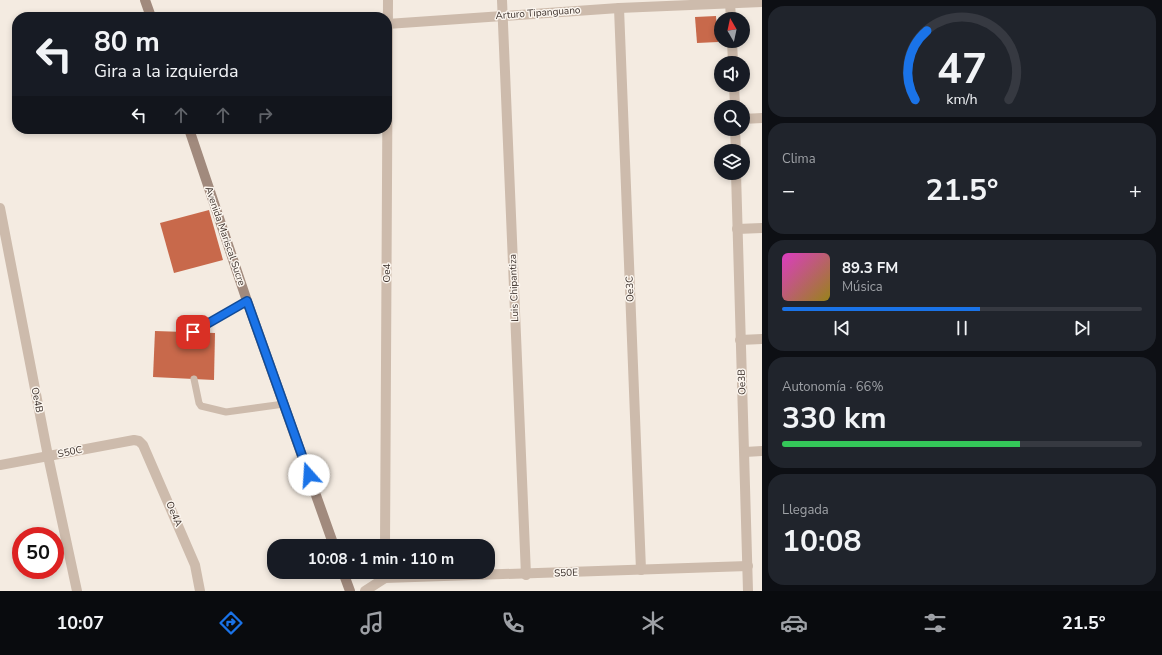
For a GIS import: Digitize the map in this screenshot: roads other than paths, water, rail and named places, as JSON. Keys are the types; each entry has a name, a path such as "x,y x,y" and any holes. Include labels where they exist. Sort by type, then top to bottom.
{"main road":[{"path":"145,0 149,12"},
{"name":"Avenida Mariscal Sucre","path":"191,134 247,301 332,539"},
{"path":"346,579 350,591"}],"street":[{"name":"Oe4","path":"388,0 388,12"},
{"name":"Luis Chipantiza","path":"502,0 526,575"},
{"name":"Arturo Tipanguano","path":"392,24 619,8 762,2"},
{"path":"730,4 731,12"},
{"name":"Oe3C","path":"619,8 641,570"},
{"path":"750,119 762,118"},
{"name":"Oe4","path":"385,539 387,134"},
{"name":"Oe3B","path":"736,180 748,591"},
{"name":"Oe4B","path":"0,212 48,456 77,591"},
{"path":"737,229 762,228"},
{"path":"740,340 762,339"},
{"name":"S50C","path":"0,465 134,440 139,441"},
{"name":"Oe4A","path":"139,441 143,445 196,565 200,591"},
{"path":"745,452 762,451"},
{"name":"S50E","path":"495,575 748,566"},
{"path":"365,591 380,579"}],"lane":[{"path":"193,332 247,301"},
{"path":"194,379 199,404 201,406 226,412 284,404"}]}
